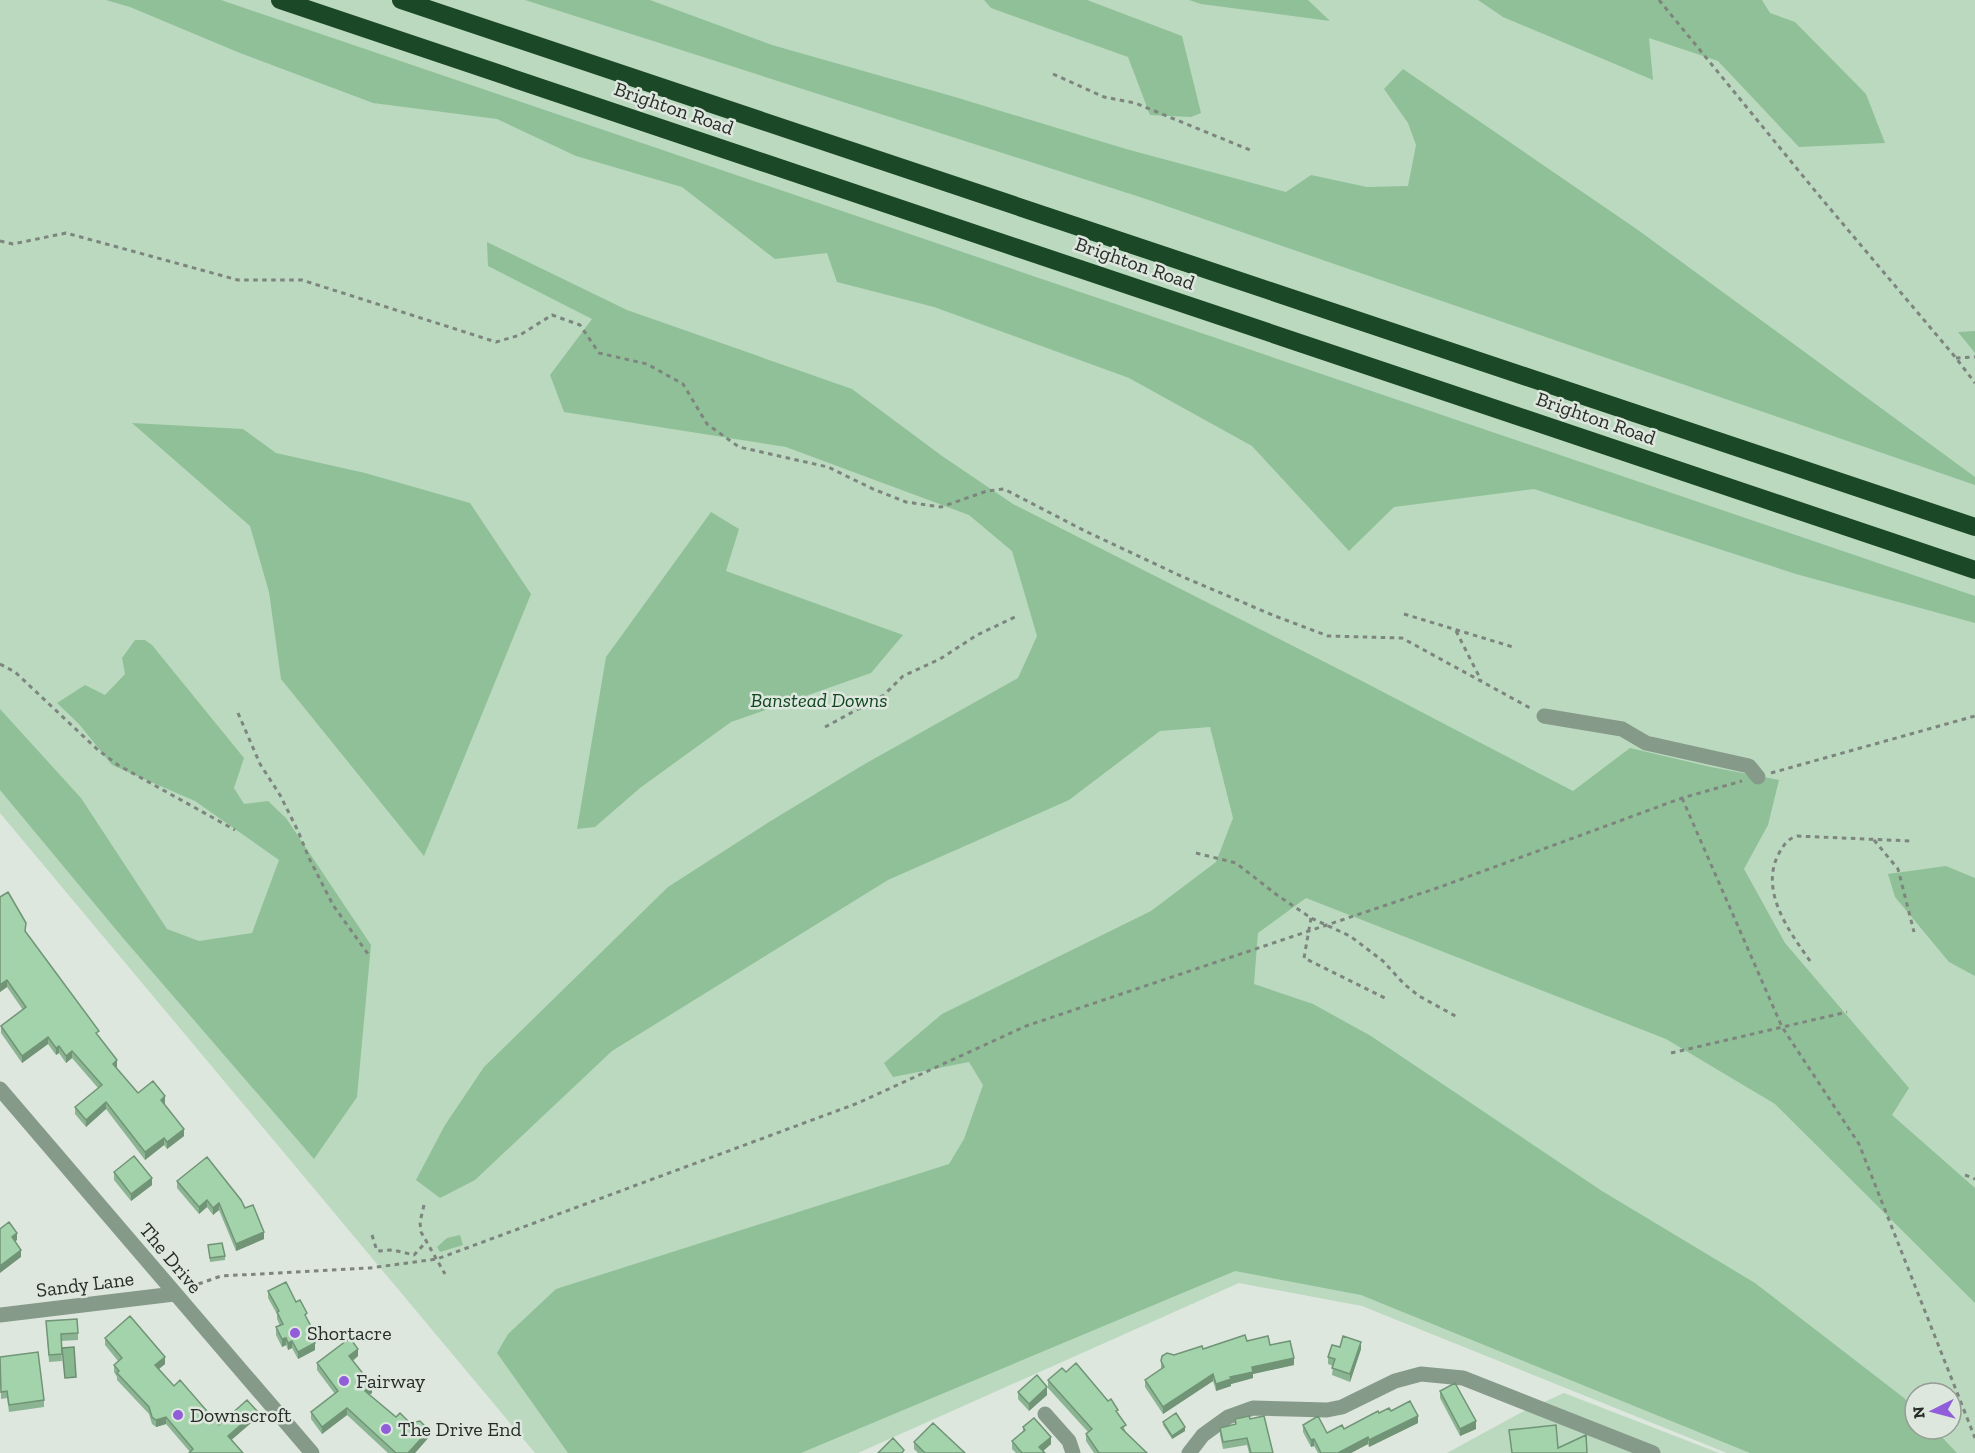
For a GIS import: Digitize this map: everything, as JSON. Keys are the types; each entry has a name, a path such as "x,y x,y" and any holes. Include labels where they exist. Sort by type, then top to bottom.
{"highway":[{"name":"Brighton Road","path":"280,0 1975,570"},
{"name":"Brighton Road","path":"401,0 1975,527"}],"street":[{"path":"1544,716 1622,729 1646,743 1749,766 1758,777"},
{"name":"The Drive","path":"0,1089 312,1453"},
{"name":"Sandy Lane","path":"0,1315 174,1294"},
{"path":"1189,1453 1213,1426 1228,1417 1253,1408 1328,1410 1342,1407 1395,1381 1421,1374 1463,1378 1653,1453"},
{"path":"1045,1414 1068,1441 1073,1453"}],"path":[{"path":"1659,0 1975,383"},
{"path":"1053,74 1104,97 1135,103 1251,150"},
{"path":"0,242 13,244 66,233 238,280 302,280 496,342 520,335 552,315 580,325 599,353 647,364 683,384 707,423 739,447 828,467 906,502 941,507 987,491 1004,489 1183,578 1328,636 1402,638 1544,716"},
{"path":"1956,358 1975,357"},
{"path":"1404,614 1513,647"},
{"path":"825,728 884,695 903,676 940,659 977,635 1015,617"},
{"path":"1456,631 1482,682"},
{"path":"0,664 15,672 90,743 118,765 235,830"},
{"path":"238,713 260,764 280,795 333,904 368,954"},
{"path":"174,1294 221,1276 370,1268 437,1259 858,1103 1026,1026 1440,887 1682,798 1975,716"},
{"path":"1682,798 1782,1027 1859,1144 1975,1438"},
{"path":"1810,961 1792,935 1777,904 1772,871 1784,844 1797,836 1911,841"},
{"path":"1874,840 1898,869 1914,932"},
{"path":"1196,853 1236,862 1277,895 1311,918 1350,936 1383,961 1404,984 1419,996 1459,1018"},
{"path":"1311,918 1304,958 1387,999"},
{"path":"1671,1053 1846,1012"},
{"path":"1965,1175 1975,1179"},
{"path":"424,1205 420,1222 421,1232 445,1274"},
{"path":"372,1235 377,1251 393,1250 414,1255 426,1242"}],"green space":[{"name":"Banstead Downs","path":"0,0 1975,0 1975,1453 1727,1453 1362,1306 1239,1283 858,1453 535,1453 0,813"},
{"path":"1564,1393 1719,1453 1447,1453 1522,1412"}],"shaded area":[{"path":"106,0 221,0 1975,596 1975,623 1796,574 1534,489 1394,507 1349,551 1252,446 1129,378 934,307 837,282 827,253 775,259 682,187 576,156 497,119 373,103 240,53 130,7"},
{"path":"525,0 650,0 772,45 1126,149 1286,192 1311,175 1367,187 1408,186 1416,145 1408,123 1384,89 1403,69 1638,230 1975,477 1975,485 1143,198"},
{"path":"984,0 1087,0 1182,36 1201,113 1191,117 1150,115 1128,57 991,8"},
{"path":"1189,0 1308,0 1330,21 1201,4"},
{"path":"1478,0 1762,0 1770,13 1795,22 1866,94 1885,143 1799,147 1718,61 1649,38 1653,80 1503,17"},
{"path":"487,242 627,310 852,389 942,456 1013,504 1573,791 1630,748 1779,780 1768,825 1744,869 1785,943 1909,1088 1892,1115 1975,1188 1975,1303 1775,1104 1666,1039 1306,898 1258,933 1254,984 1313,1004 1371,1036 1602,1191 1755,1283 1903,1397 1903,1441 1946,1441 1957,1453 1750,1453 1361,1295 1235,1271 801,1453 568,1453 497,1353 508,1334 556,1289 949,1164 964,1139 983,1085 969,1062 893,1077 884,1063 942,1014 1151,911 1216,862 1233,818 1210,727 1160,731 1069,800 888,880 612,1051 475,1180 440,1198 416,1180 445,1125 484,1067 668,887 863,765 1018,678 1037,636 1012,551 969,515 786,447 564,412 550,375 592,319 488,266"},
{"path":"1975,331 1975,353 1958,332"},
{"path":"132,423 243,429 276,453 365,473 470,503 531,594 424,856 281,679 269,592 250,526"},
{"path":"711,512 739,529 726,571 903,635 871,673 731,722 640,788 595,827 577,829 606,657"},
{"path":"135,640 145,640 152,645 244,758 234,788 244,804 268,801 286,818 371,945 357,1097 314,1159 123,938 0,790 0,709 81,798 167,929 199,941 252,933 279,860 195,801 112,765 79,724 57,703 85,685 105,695 125,674 122,658"},
{"path":"1946,866 1975,878 1975,976 1949,962 1895,897 1888,874"},
{"path":"460,1235 463,1245 440,1252 437,1247 447,1238"},
{"path":"74,1347 76,1377 65,1378 62,1348"}],"building":[{"path":"8,892 26,923 25,931 99,1031 96,1033 117,1060 113,1064 138,1093 153,1081 165,1096 161,1100 184,1129 167,1142 164,1138 145,1152 106,1102 86,1120 75,1107 102,1085 72,1051 66,1056 48,1037 22,1056 1,1026 26,1007 7,980 0,985 0,897"},
{"path":"134,1156 152,1178 131,1194 114,1172"},
{"path":"207,1157 245,1208 253,1205 264,1232 236,1244 219,1203 213,1208 207,1200 199,1207 177,1181"},
{"path":"9,1222 17,1233 12,1237 21,1250 0,1266 0,1229"},
{"path":"222,1243 225,1256 210,1258 208,1245"},
{"path":"286,1282 296,1302 300,1300 313,1330 309,1332 315,1343 298,1352 292,1341 288,1343 286,1338 282,1339 276,1327 283,1324 268,1291"},
{"path":"130,1316 165,1357 155,1365 174,1386 180,1380 219,1425 247,1400 257,1411 228,1436 243,1453 189,1453 193,1449 166,1417 156,1420 152,1417 149,1407 117,1373 119,1371 114,1365 122,1358 105,1338"},
{"path":"77,1319 78,1333 61,1334 62,1354 49,1355 46,1321"},
{"path":"1245,1335 1247,1341 1268,1336 1270,1345 1290,1341 1294,1358 1252,1367 1253,1372 1230,1377 1231,1379 1216,1384 1213,1374 1163,1407 1145,1380 1164,1367 1161,1361 1162,1356 1167,1353 1174,1355 1202,1346 1203,1349"},
{"path":"1343,1336 1361,1342 1350,1374 1332,1368 1335,1359 1328,1357 1332,1345 1340,1347"},
{"path":"350,1338 358,1349 349,1356 372,1385 365,1391 396,1417 400,1413 410,1423 420,1421 429,1430 408,1453 396,1453 347,1408 322,1427 311,1412 338,1391 317,1363"},
{"path":"38,1352 44,1400 9,1405 7,1391 1,1392 0,1357"},
{"path":"1076,1363 1108,1401 1111,1399 1126,1425 1121,1428 1147,1453 1099,1453 1086,1434 1092,1429 1048,1380 1062,1368 1066,1372"},
{"path":"1037,1375 1047,1387 1029,1404 1018,1392"},
{"path":"1455,1383 1476,1421 1460,1429 1440,1391"},
{"path":"1410,1401 1418,1416 1369,1440 1368,1437 1338,1453 1321,1453 1303,1425 1318,1416 1327,1433 1342,1425 1344,1429 1378,1411 1379,1413 1389,1408 1391,1411"},
{"path":"1176,1413 1185,1427 1172,1436 1163,1422"},
{"path":"1249,1416 1250,1419 1264,1416 1273,1453 1251,1453 1247,1438 1223,1442 1220,1428 1236,1424 1235,1419"},
{"path":"1034,1418 1051,1437 1039,1447 1045,1453 1022,1453 1012,1441"},
{"path":"933,1423 965,1453 925,1453 914,1442"},
{"path":"1556,1425 1558,1448 1586,1435 1587,1453 1512,1453 1509,1430"},
{"path":"893,1438 904,1450 902,1453 878,1453"}],"place":[{"name":"Shortacre","path":"295,1333"},
{"name":"Fairway","path":"344,1381"},
{"name":"Downscroft","path":"178,1415"},
{"name":"The Drive End","path":"386,1429"}]}
